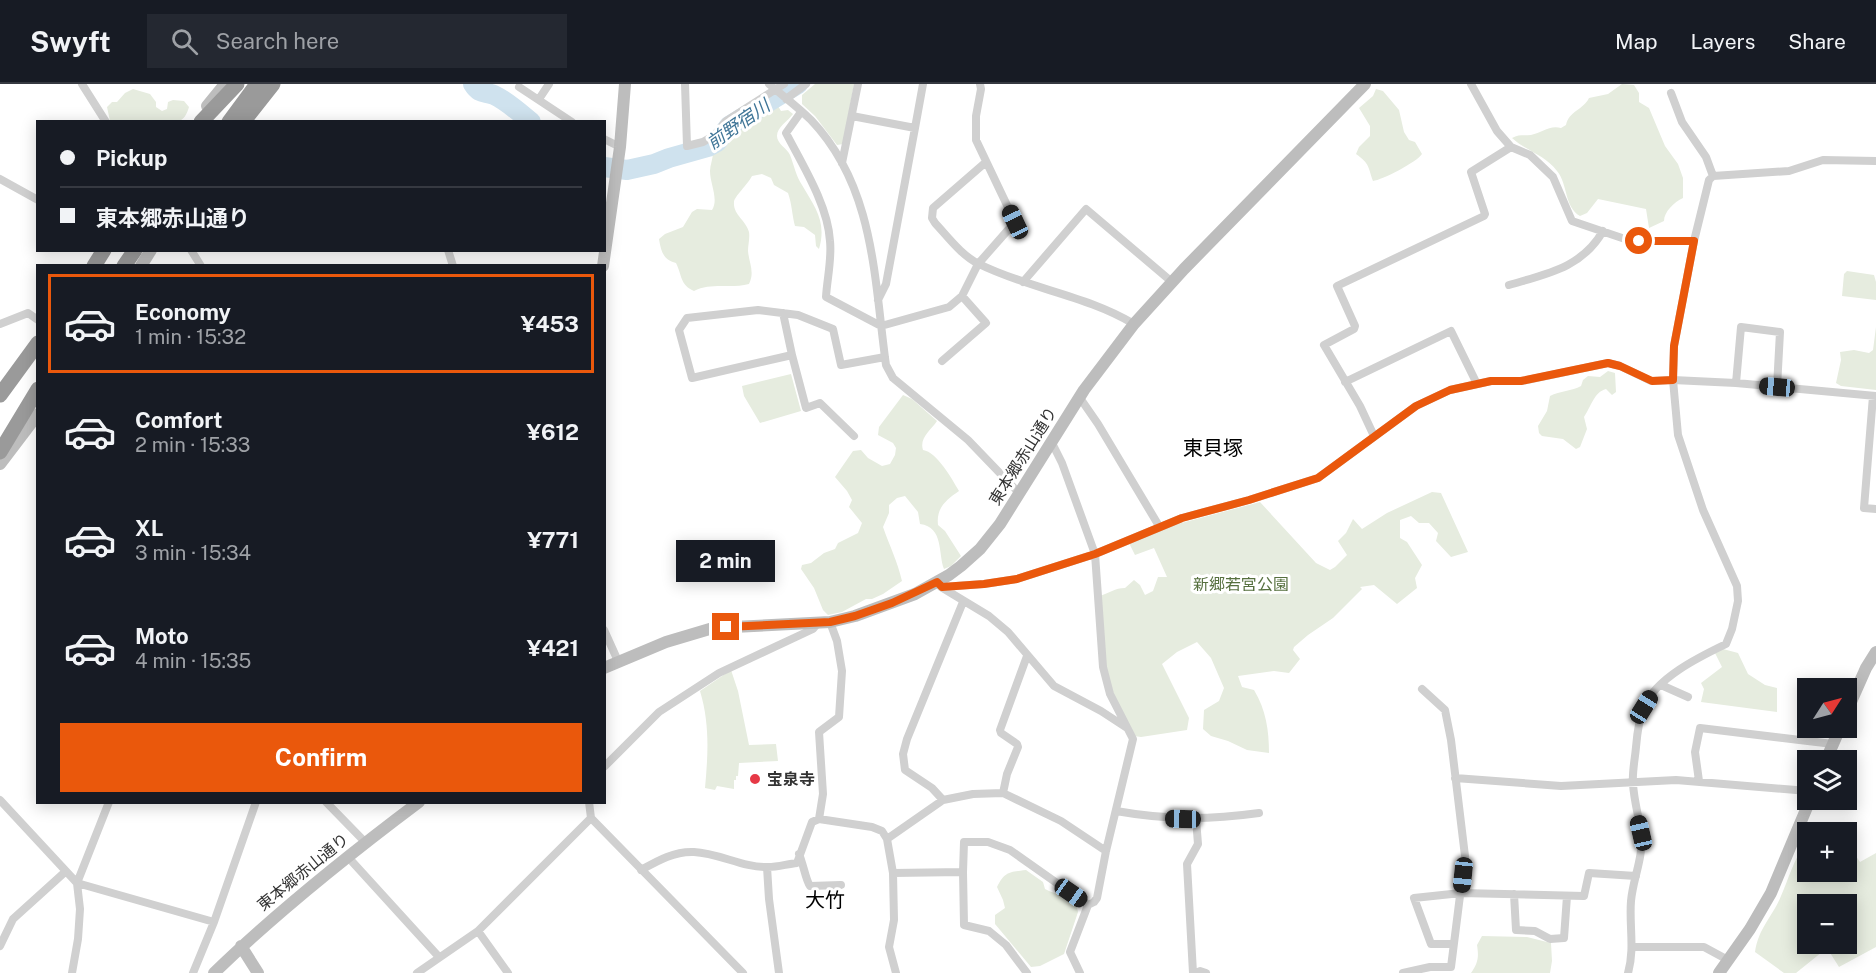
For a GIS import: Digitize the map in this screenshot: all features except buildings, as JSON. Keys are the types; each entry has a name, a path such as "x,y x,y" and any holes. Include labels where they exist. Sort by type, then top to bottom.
{"highway":[{"path":"201,120 230,84"},
{"path":"201,120 237,84"},
{"path":"230,120 257,84"},
{"path":"247,120 274,84"},
{"path":"0,395 36,347"},
{"path":"0,453 36,392"},
{"path":"0,453 36,405"}],"street":[{"path":"82,84 105,120"},
{"path":"200,120 225,84"},
{"path":"539,99 549,84"},
{"path":"606,245 620,147 625,84"},
{"path":"685,84 687,146 703,142 716,135 726,121 772,87 784,84"},
{"path":"786,99 806,84"},
{"path":"842,163 858,84"},
{"path":"878,300 886,284 923,84"},
{"path":"801,112 786,133 824,214 830,241 826,297 880,326 949,307 962,296 978,264 1015,222 976,140 980,84"},
{"name":"東本郷赤山通り","path":"606,667 666,642 713,628 824,622 855,616 939,585 980,549 1020,494 1098,370 1134,324 1365,84"},
{"path":"1471,84 1497,131 1511,147 1530,155 1553,177 1572,221 1639,241 1694,241"},
{"path":"519,87 569,120"},
{"path":"772,87 810,120 827,141 842,163 862,207 873,254 886,365 893,378 968,440 1020,494"},
{"path":"1671,93 1682,122 1706,157 1713,176"},
{"path":"852,116 915,128"},
{"path":"606,140 620,147"},
{"path":"1374,436 1324,345 1354,329 1355,326 1336,286 1484,216 1485,213 1471,172 1511,147"},
{"path":"1628,973 1633,947 1631,897 1640,858 1641,833 1632,781 1637,738 1644,707 1661,685 1698,658 1726,644 1738,601 1737,586 1703,510 1678,435 1673,380 1674,346 1694,241 1709,180 1713,176 1789,171 1822,160 1876,161"},
{"path":"986,162 933,208 932,218 935,223 978,264 1023,282 1104,308 1134,324"},
{"path":"0,179 36,199"},
{"path":"1023,282 1086,209 1172,282"},
{"path":"1509,285 1573,264 1598,240 1603,231"},
{"path":"942,361 986,323 962,296"},
{"path":"792,355 692,378 679,330 687,318 758,310 783,313 798,315 833,329 841,365 885,357"},
{"path":"0,324 28,313 36,319"},
{"path":"783,313 806,408 820,404 854,436"},
{"path":"1736,383 1741,327 1780,332 1777,387"},
{"path":"1345,382 1451,331 1477,384"},
{"path":"0,388 36,339"},
{"path":"939,585 984,584 1017,579 1095,554 1159,526 1318,478 1423,402 1450,390 1491,381 1521,381 1608,363 1652,381 1736,383 1875,396 1864,508 1876,509"},
{"path":"1080,398 1159,526"},
{"path":"0,464 36,417"},
{"path":"1052,443 1062,463 1095,554 1103,667 1110,694 1133,739 1097,898 1088,905 1070,952 1080,973"},
{"path":"939,585 1001,626 1054,686 1128,728"},
{"path":"943,800 932,788 905,770 903,754 963,602"},
{"path":"606,765 659,712 719,673 824,622 837,641 842,671 839,717 819,732 823,794 819,819"},
{"path":"606,634 618,661"},
{"path":"1857,688 1876,652"},
{"path":"1003,793 1006,774 1018,747 1000,730 1027,656"},
{"path":"1661,685 1688,697"},
{"path":"1403,973 1430,967 1451,967 1465,856 1445,710 1422,689"},
{"path":"1699,781 1695,752 1700,728 1833,744"},
{"path":"1830,750 1836,738"},
{"path":"1455,778 1561,786 1676,780 1797,790"},
{"path":"888,839 943,800 973,794 1003,793 1061,821 1106,851"},
{"path":"0,800 77,883 214,922"},
{"path":"72,973 80,909 77,883 108,804"},
{"path":"193,973 214,922 255,804"},
{"path":"328,804 365,842"},
{"name":"東本郷赤山通り","path":"214,973 347,856 416,804"},
{"path":"589,804 591,818 743,973"},
{"path":"1719,973 1750,929 1771,893 1806,810"},
{"path":"1116,811 1148,817 1196,819 1215,819 1259,813"},
{"path":"417,973 478,931 591,818"},
{"path":"641,870 674,854 694,852 767,867 797,863 812,822 819,819 872,827 882,831 888,839 893,873 894,920 889,947 896,973"},
{"path":"1196,819 1198,844 1187,864 1195,973 1200,971 1206,973"},
{"path":"1027,973 1006,945 989,932 964,925 964,842 988,842 1010,850 1088,905"},
{"path":"799,854 805,866 807,883 810,886 841,885"},
{"path":"347,856 439,957"},
{"path":"767,867 779,973"},
{"path":"0,946 13,919 66,872"},
{"path":"893,873 963,872"},
{"path":"1453,944 1431,944 1414,898 1461,893 1567,896 1586,894 1589,873 1636,876"},
{"path":"1514,894 1516,930 1535,931 1550,939 1564,938 1567,896"},
{"path":"478,931 508,973"},
{"path":"242,946 258,973"},
{"path":"1633,947 1704,947 1728,960"}],"green space":[{"path":"815,84 854,84 843,144 837,145 815,116 802,104 802,95"},
{"path":"1622,84 1634,85 1639,93 1639,102 1649,108 1665,146 1678,164 1683,178 1683,198 1670,208 1664,221 1649,228 1646,209 1598,199 1587,213 1580,216 1571,207 1557,171 1547,161 1512,138 1561,128 1589,98 1608,94"},
{"path":"133,89 150,94 156,102 156,107 162,111 167,109 168,102 173,100 184,101 189,107 180,120 110,120 107,107 112,102 117,102 125,93"},
{"path":"1376,89 1383,91 1399,110 1404,132 1409,140 1415,142 1422,154 1399,170 1373,181 1366,163 1356,154 1359,147 1370,136 1370,126 1359,108 1373,96"},
{"path":"775,101 781,111 788,110 793,114 777,133 777,139 790,155 798,178 818,215 822,231 819,249 816,246 815,235 804,227 795,226 788,193 774,185 771,178 762,174 752,176 734,202 734,207 749,232 748,251 752,271 749,284 707,287 694,291 689,289 676,263 668,260 663,254 659,239 683,227 692,212 697,209 712,210 715,201 710,176 713,152 732,130"},
{"path":"1847,271 1874,275 1876,300 1842,296 1844,274"},
{"path":"1876,327 1876,390 1841,386 1836,383 1841,360 1840,352 1854,350 1869,353 1873,350"},
{"path":"1608,371 1615,373 1616,392 1612,395 1606,389 1596,397 1584,417 1587,429 1580,447 1576,449 1563,439 1542,436 1539,433 1538,426 1547,411 1550,396 1581,386 1583,380 1588,376 1600,377"},
{"path":"791,374 801,411 760,423 744,396 742,386"},
{"path":"903,395 912,399 937,421 924,438 922,446 923,450 934,456 944,467 959,491 940,509 938,525 945,531 961,556 951,566 944,569 937,536 928,526 920,524 918,512 905,496 897,498 889,505 889,513 883,527 902,581 883,594 866,599 842,612 828,615 801,569 802,565 811,563 824,553 835,549 838,543 858,533 862,523 849,507 852,500 847,491 835,477 853,451 861,450 868,458 882,466 890,464 896,448 893,443 878,435 879,427"},
{"name":"新郷若宮公園","path":"1432,492 1441,493 1468,552 1451,557 1436,541 1438,533 1429,523 1419,523 1411,516 1400,520 1400,538 1407,542 1422,565 1415,578 1417,588 1397,604 1374,585 1360,587 1362,589 1333,618 1294,647 1293,650 1300,659 1289,673 1274,671 1238,676 1242,687 1254,690 1261,705 1267,728 1269,753 1247,750 1211,736 1203,729 1204,710 1219,701 1224,688 1211,658 1197,642 1177,652 1162,664 1189,718 1187,730 1134,736 1120,710 1106,674 1100,596 1125,588 1134,580 1140,585 1145,595 1153,591 1158,577 1167,577 1154,548 1135,555 1129,543 1174,525 1260,502 1316,563 1330,570 1347,555 1338,541 1346,533 1353,519 1362,529 1387,513"},
{"path":"1723,649 1738,653 1748,674 1765,685 1777,688 1777,712 1701,702 1704,689 1701,683 1722,667 1715,653"},
{"path":"731,670 738,691 749,745 776,744 778,761 739,763 734,789 717,786 715,790 705,788 707,727 700,691"},
{"path":"1876,853 1876,947 1839,967 1831,954 1857,954 1857,894 1797,894 1797,954 1820,954 1796,973 1784,973 1755,952 1759,936 1777,904 1797,857 1797,882 1857,882 1857,858 1860,862"},
{"path":"1026,870 1043,882 1045,889 1076,903 1078,912 1064,954 1040,966 1031,967 995,924 995,915 1005,908 997,887 1008,873"},
{"path":"1482,936 1527,937 1551,943 1550,973 1471,973 1477,963 1477,945"}],"waterway":[{"name":"前野宿川","path":"473,84 480,91 504,100 529,120"},
{"name":"前野宿川","path":"606,167 627,170 708,147 717,142 729,126 798,84"}],"place":[{"name":"宝泉寺","path":"755,779"}],"district":[{"name":"東貝塚","path":"1213,448"},
{"name":"大竹","path":"825,900"}],"route":[{"path":"726,627 830,622 892,603 937,582 942,587 1017,579 1095,554 1182,518 1318,478 1416,406 1450,390 1491,381 1521,381 1608,363 1652,381 1673,380 1674,346 1694,241 1639,241"}]}
